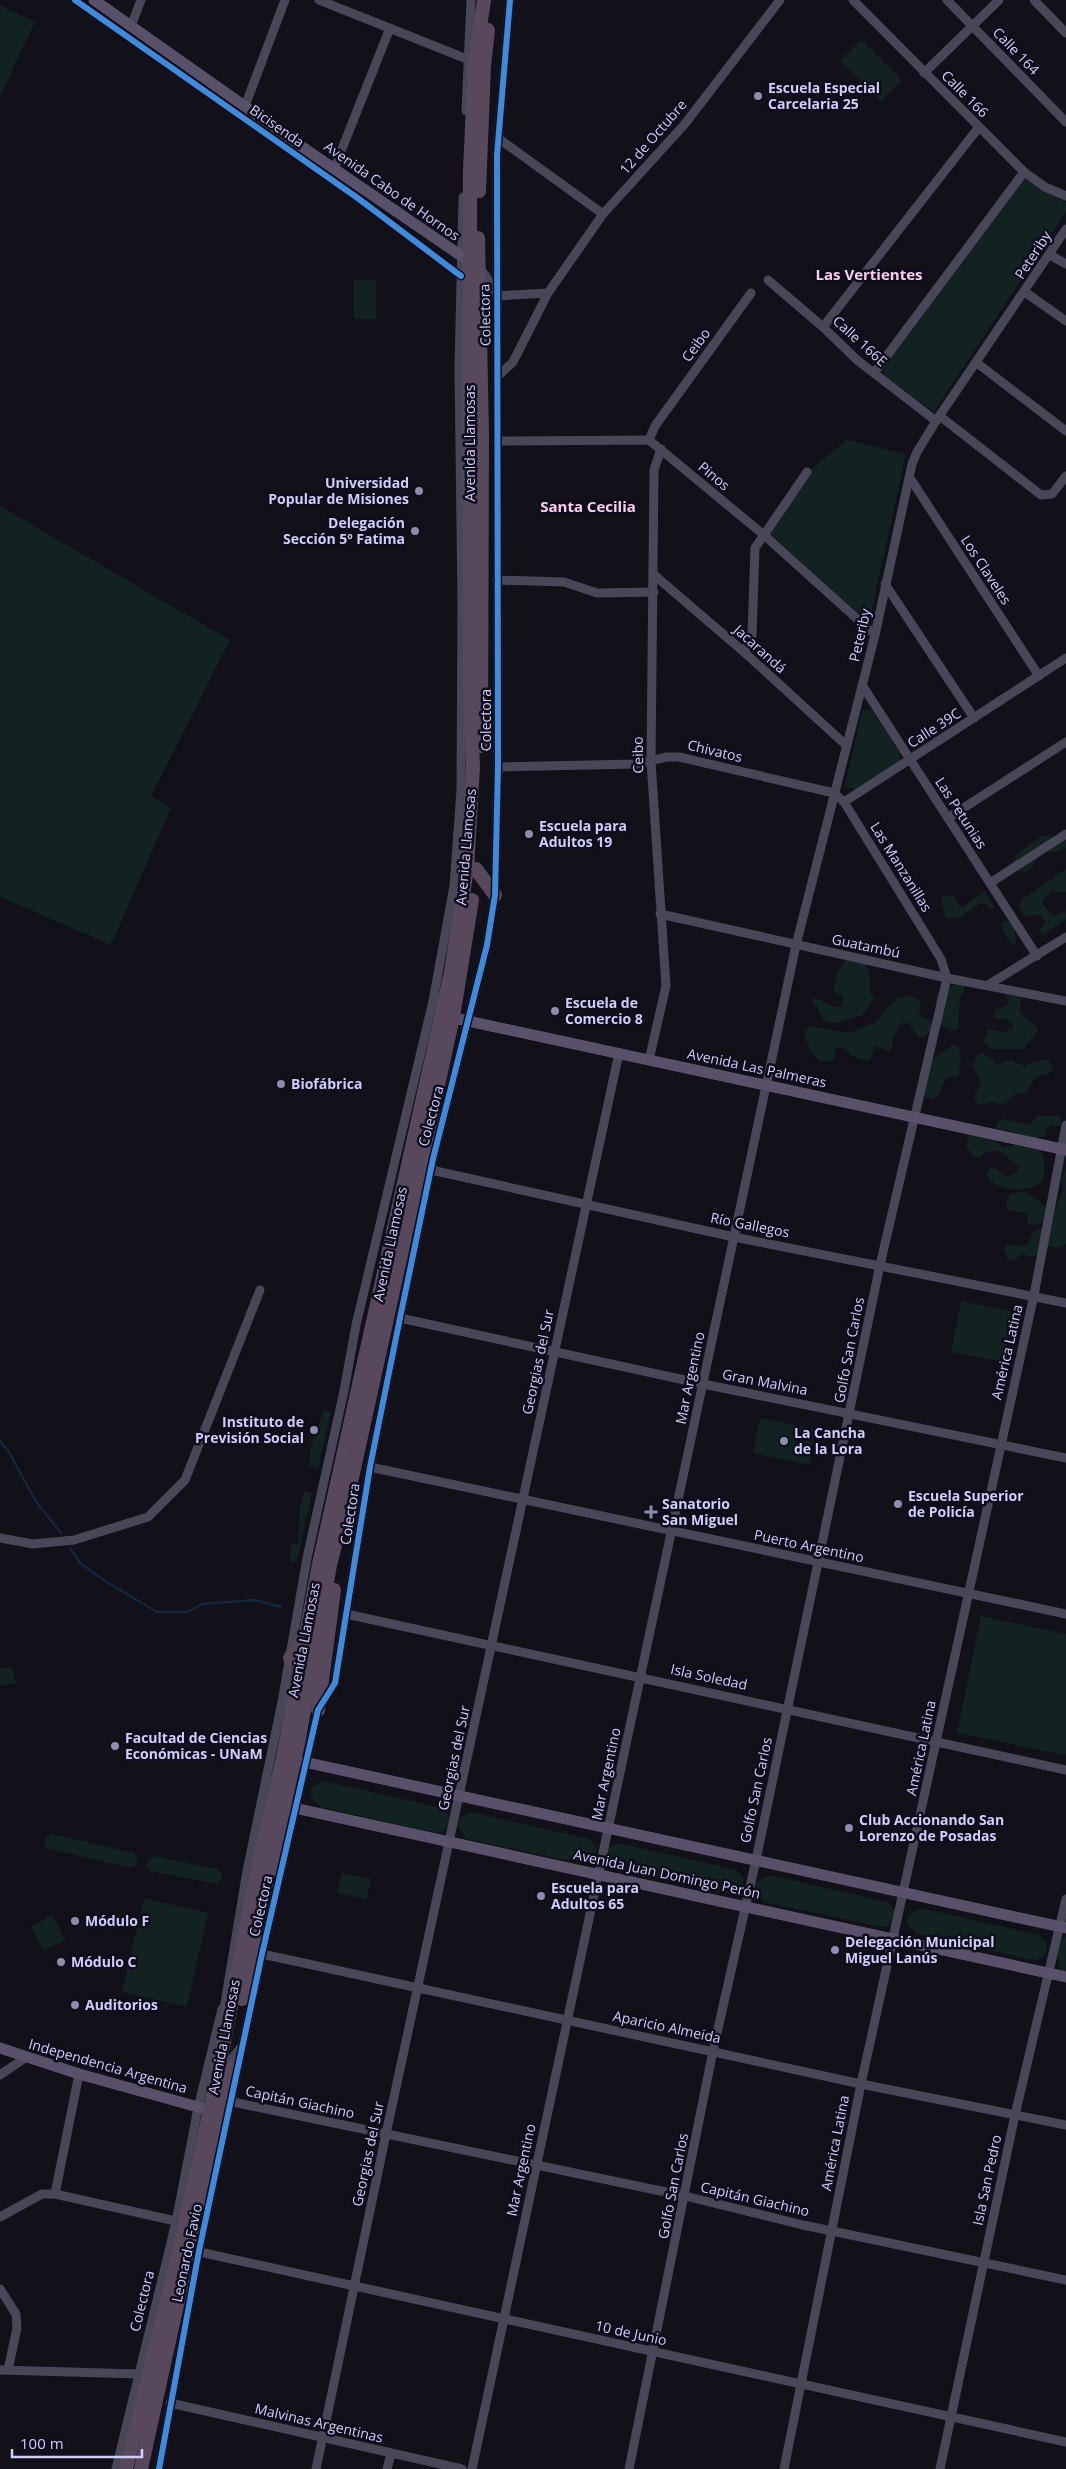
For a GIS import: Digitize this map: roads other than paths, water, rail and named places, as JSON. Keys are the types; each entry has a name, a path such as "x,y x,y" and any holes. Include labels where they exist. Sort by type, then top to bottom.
{"highway":[{"name":"Avenida Llamosas","path":"441,1015 476,869 481,773 471,426 469,262 474,62 484,0"},
{"name":"Avenida Llamosas","path":"469,262 478,204 484,66 493,0"},
{"name":"Avenida Llamosas","path":"289,1758 322,1547 451,972 467,869 473,767 466,693 466,603 471,426"},
{"path":"476,869 495,896"},
{"name":"Avenida Llamosas","path":"141,2469 195,2250 225,2061 258,1897 333,1550 350,1488 434,1046"},
{"path":"318,1710 336,1581 333,1550"},
{"path":"290,1658 308,1631"},
{"name":"Avenida Llamosas","path":"126,2469 204,2109 225,2061"}],"main road":[{"name":"Avenida Cabo de Hornos","path":"94,0 469,262"},
{"name":"Avenida Las Palmeras","path":"441,1015 1063,1150"},
{"path":"289,1758 1063,1928"},
{"name":"Avenida Juan Domingo Perón","path":"279,1804 1066,1977"},
{"name":"Independencia Argentina","path":"0,2048 78,2074 204,2109"}],"street":[{"path":"131,26 141,0"},
{"path":"245,106 286,0"},
{"path":"319,0 467,59"},
{"path":"469,262 467,59 471,0"},
{"path":"510,0 498,138 603,214"},
{"name":"12 de Octubre","path":"498,376 518,353 548,293 603,214 684,126 780,0"},
{"name":"Calle 166","path":"853,0 1024,172 1045,187 1066,196"},
{"name":"Calle 164","path":"947,0 1066,122"},
{"path":"924,73 999,0"},
{"path":"1034,0 1066,32"},
{"path":"334,169 390,28"},
{"path":"823,327 979,127"},
{"name":"Colectora","path":"289,1758 318,1710 327,1699 335,1683 370,1467 430,1170 469,1021 487,945 495,896 498,767 498,138"},
{"path":"874,373 1024,172"},
{"name":"Peteriby","path":"767,1086 796,945 875,635 885,584 917,452 1066,229"},
{"path":"1050,255 1066,264"},
{"name":"Colectora","path":"469,262 486,276 497,296"},
{"name":"Calle 166E","path":"768,280 874,373 1041,495 1052,494 1066,476"},
{"path":"1025,292 1066,321"},
{"path":"497,296 548,293"},
{"name":"Ceibo","path":"649,440 656,426 751,293"},
{"path":"977,363 1066,431"},
{"path":"466,603 461,439 471,426 497,426"},
{"path":"497,441 649,440"},
{"name":"Pinos","path":"649,440 764,535 875,635"},
{"name":"Ceibo","path":"649,1060 666,986 651,762 654,470 661,450"},
{"path":"744,652 752,635 755,548 807,472"},
{"name":"Los Claveles","path":"910,478 1039,676"},
{"name":"Jacarandá","path":"653,574 744,652 847,746"},
{"path":"497,580 564,582 597,593 654,592"},
{"path":"885,584 974,718"},
{"name":"Calle 39C","path":"844,802 1066,658"},
{"name":"Las Petunias","path":"862,685 1037,956"},
{"name":"Colectora","path":"441,1015 436,986 454,886 466,693"},
{"path":"948,818 1066,742"},
{"name":"Chivatos","path":"498,767 636,764 667,757 679,757 834,793"},
{"name":"Las Manzanillas","path":"834,793 844,802 941,959 947,978"},
{"path":"990,883 1066,834"},
{"name":"Guatambú","path":"660,914 947,978 1066,1001"},
{"path":"988,985 1066,937"},
{"path":"436,986 451,972"},
{"name":"Golfo San Carlos","path":"629,2469 713,2051 744,1906 756,1860 880,1265 947,978"},
{"path":"434,1046 461,1052"},
{"name":"Colectora","path":"204,2109 226,1994 258,1897 289,1758 290,1658 307,1558 344,1391 356,1324 434,1046"},
{"name":"Georgias del Sur","path":"316,2469 386,2134 619,1054"},
{"name":"Mar Argentino","path":"472,2469 566,2020 609,1828 767,1086"},
{"name":"América Latina","path":"784,2469 861,2084 1034,1295 1063,1150 1066,1125"},
{"name":"Río Gallegos","path":"430,1170 734,1237 1066,1302"},
{"path":"0,1538 33,1544 74,1540 148,1517 185,1480 260,1290"},
{"name":"Gran Malvina","path":"400,1318 703,1384 1066,1458"},
{"name":"Puerto Argentino","path":"370,1467 1066,1614"},
{"name":"Isla Soledad","path":"346,1614 641,1676 1066,1770"},
{"name":"Colectora","path":"226,1994 218,2052 225,2061 244,2044 262,1954 258,1897"},
{"name":"Isla San Pedro","path":"940,2469 1015,2115 1049,1973 1063,1928 1066,1899"},
{"name":"Aparicio Almeida","path":"262,1954 861,2084 1066,2125"},
{"name":"Leonardo Favio","path":"159,2469 195,2250 233,2102 244,2044"},
{"path":"0,2075 26,2058"},
{"path":"55,2194 78,2074"},
{"name":"Capitán Giachino","path":"233,2102 685,2196 832,2231 1066,2280"},
{"path":"0,2217 42,2194 55,2194 181,2222"},
{"name":"Colectora","path":"116,2469 139,2374 181,2222"},
{"name":"10 de Junio","path":"195,2250 504,2320 1066,2442"},
{"path":"0,2289 16,2314 17,2328 4,2370 139,2374"},
{"name":"Malvinas Argentinas","path":"170,2403 462,2469"},
{"path":"387,2469 390,2454"}],"waterway":[{"path":"0,1441 9,1452 35,1500 61,1533"},
{"path":"70,1548 80,1563 105,1581 157,1612 188,1612 202,1604 255,1600 281,1607"}],"place":[{"name":"Escuela Especial Carcelaria 25","path":"758,96"},
{"name":"Universidad Popular de Misiones","path":"419,491"},
{"name":"Delegación Sección 5º Fatima","path":"415,531"},
{"name":"Escuela para Adultos 19","path":"529,834"},
{"name":"Escuela de Comercio 8","path":"555,1011"},
{"name":"Biofábrica","path":"281,1084"},
{"name":"Instituto de Previsión Social","path":"314,1430"},
{"name":"La Cancha de la Lora","path":"784,1441"},
{"name":"Escuela Superior de Policía","path":"898,1504"},
{"name":"Sanatorio San Miguel","path":"651,1512"},
{"name":"Facultad de Ciencias Económicas - UNaM","path":"115,1746"},
{"name":"Club Accionando San Lorenzo de Posadas","path":"849,1828"},
{"name":"Escuela para Adultos 65","path":"541,1896"},
{"name":"Módulo F","path":"75,1921"},
{"name":"Delegación Municipal Miguel Lanús","path":"835,1950"},
{"name":"Módulo C","path":"61,1962"},
{"name":"Auditorios","path":"75,2005"}],"district":[{"name":"Las Vertientes","path":"869,275"},
{"name":"Santa Cecilia","path":"588,507"}]}
